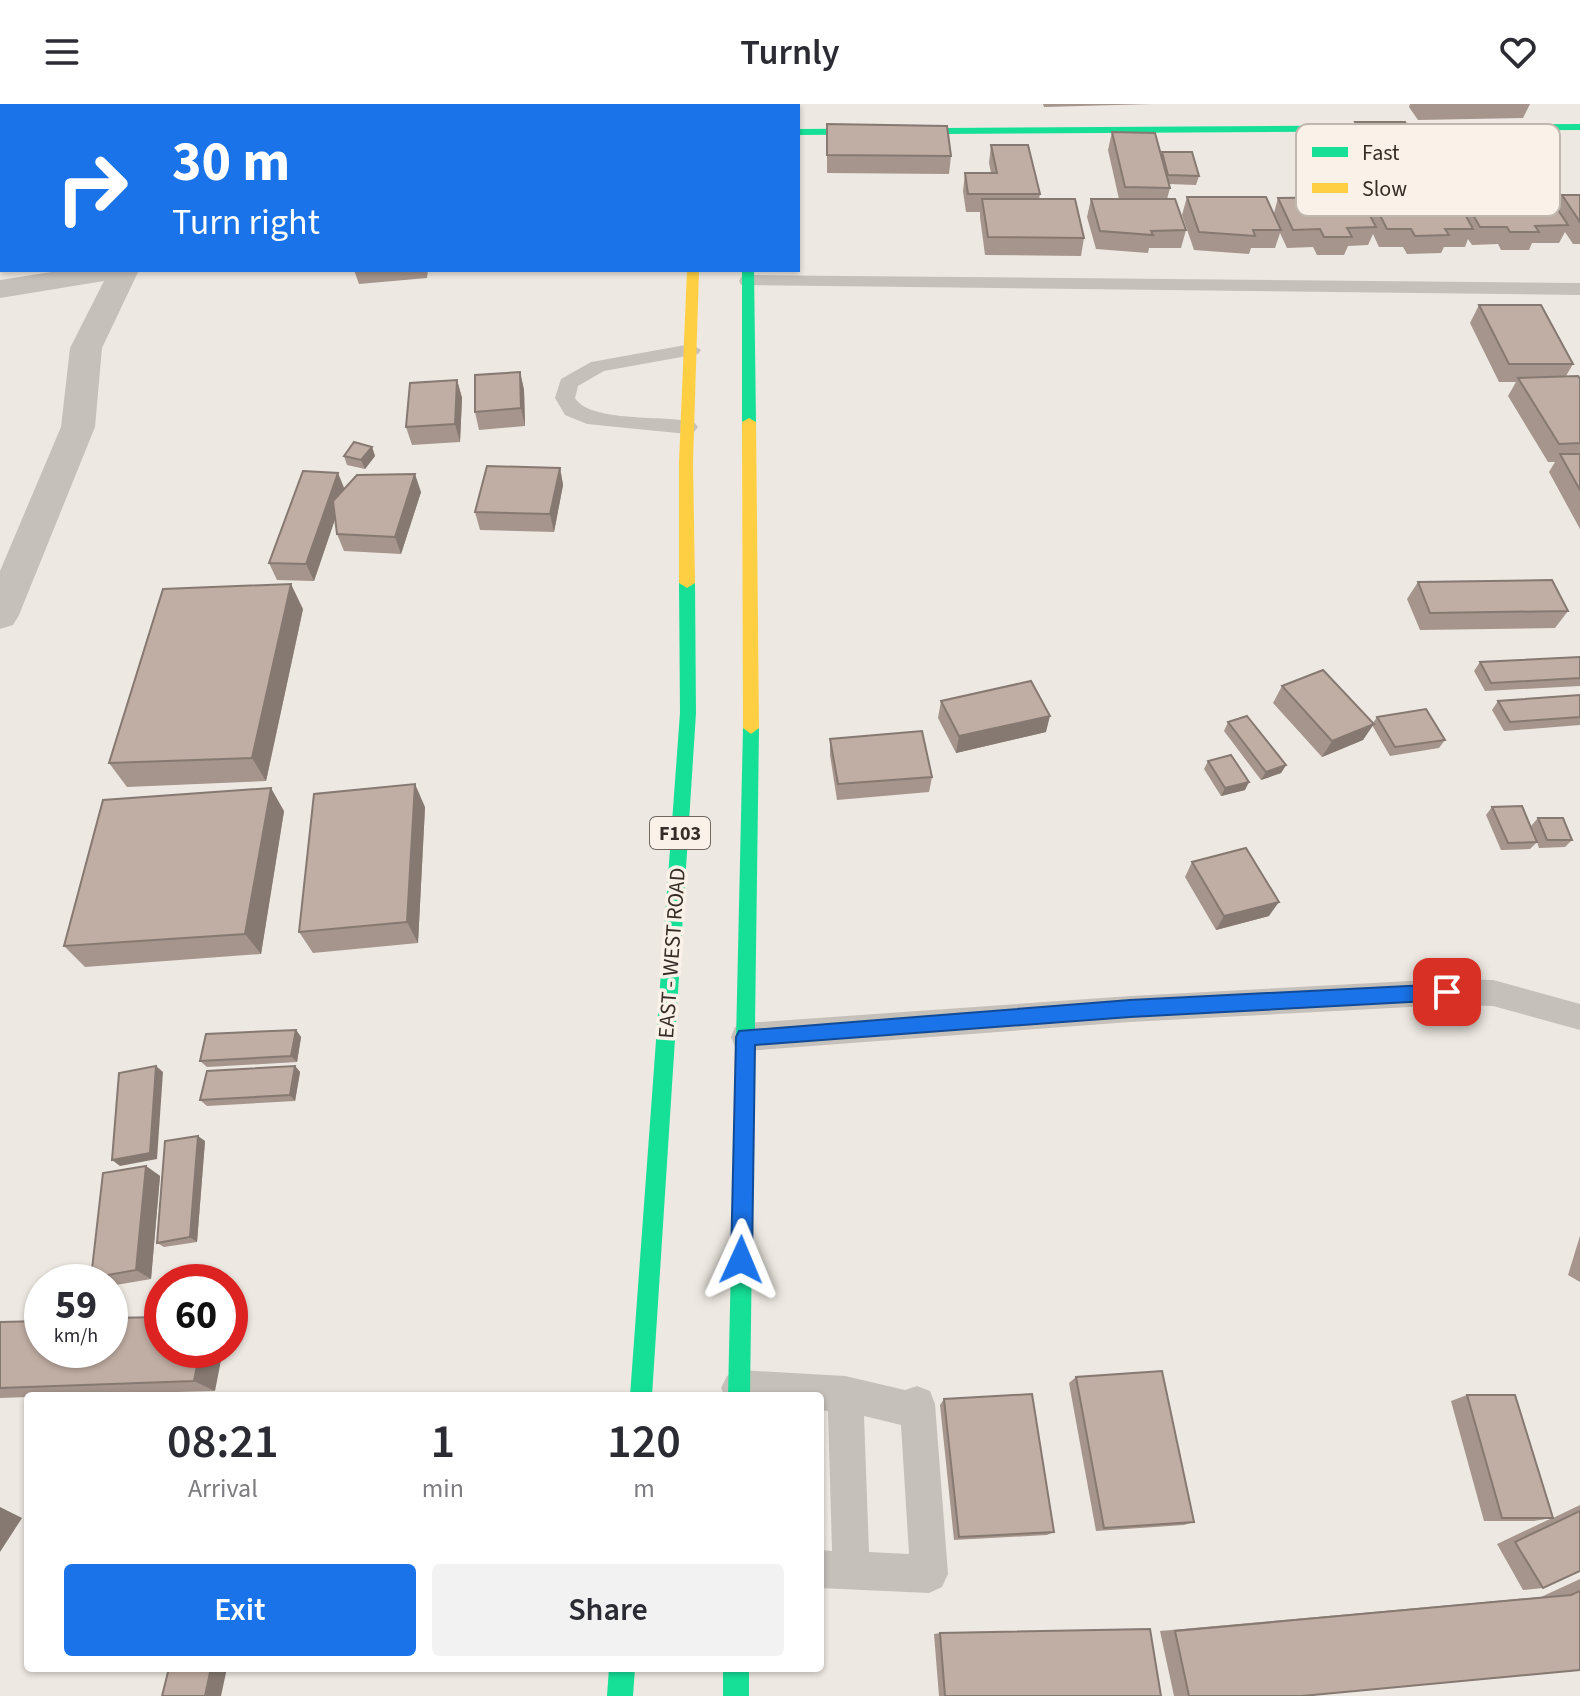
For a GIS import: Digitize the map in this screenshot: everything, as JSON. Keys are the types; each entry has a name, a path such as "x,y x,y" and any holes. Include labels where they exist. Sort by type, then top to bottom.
{"main road":[{"path":"1560,127 1580,127"},
{"path":"800,132 1296,129"},
{"name":"EAST - WEST ROAD","path":"641,1392 688,713 687,427 693,272"},
{"path":"739,1392 751,763 748,275"},
{"path":"620,1696 622,1672"},
{"path":"736,1672 736,1696"}],"street":[{"path":"0,289 109,272"},
{"path":"0,615 78,427 86,348 121,272"}],"lane":[{"path":"748,275 1580,289"},
{"path":"687,427 594,419 572,410 565,398 568,383 598,366 691,350"},
{"path":"746,1037 1130,1009 1447,992 1493,993 1580,1017"},
{"path":"824,1394 845,1394 905,1408 917,1404 929,1574 836,1570 845,1394"}],"building":[{"path":"1355,122 1406,124 1356,124"},
{"path":"827,124 947,126 951,156 827,155"},
{"path":"1112,132 1155,133 1170,188 1125,187"},
{"path":"991,145 1028,145 1040,194 968,194 965,173 997,173"},
{"path":"1162,152 1192,152 1199,176 1168,175"},
{"path":"1562,195 1580,195 1580,222"},
{"path":"1187,197 1266,197 1281,230 1253,230 1255,236 1199,232"},
{"path":"1278,198 1296,198 1296,216 1370,216 1376,227 1347,228 1352,237 1324,237 1320,229 1293,230"},
{"path":"982,199 1075,199 1084,238 988,237"},
{"path":"1091,199 1175,199 1186,230 1151,231 1153,235 1100,231"},
{"path":"1560,213 1568,225 1535,226 1539,232 1510,232 1507,227 1480,227 1474,216 1560,216"},
{"path":"1380,216 1466,216 1473,229 1445,229 1449,235 1415,236 1411,229 1387,229"},
{"path":"1479,305 1541,305 1573,364 1509,364"},
{"path":"520,372 521,408 475,412 475,375"},
{"path":"1578,376 1580,443 1559,444 1518,378"},
{"path":"457,380 455,424 406,427 410,383"},
{"path":"354,442 372,447 361,460 344,456"},
{"path":"1560,454 1580,454 1580,490"},
{"path":"487,466 560,468 550,514 475,512"},
{"path":"303,471 338,473 306,564 269,563"},
{"path":"415,474 395,537 337,534 333,501 357,475"},
{"path":"1552,580 1568,611 1430,613 1418,582"},
{"path":"291,584 252,758 109,763 163,589"},
{"path":"1580,657 1580,678 1491,683 1480,662"},
{"path":"1323,670 1374,724 1332,741 1282,686"},
{"path":"1031,681 1050,716 959,736 941,701"},
{"path":"1580,695 1580,717 1510,722 1498,701"},
{"path":"1426,709 1445,740 1395,747 1377,717"},
{"path":"1247,716 1286,765 1266,772 1228,722"},
{"path":"922,731 932,777 838,784 830,739"},
{"path":"1231,755 1249,782 1225,788 1208,761"},
{"path":"415,784 407,922 299,932 314,794"},
{"path":"271,788 245,934 64,946 103,800"},
{"path":"1522,806 1537,842 1508,843 1492,807"},
{"path":"1538,818 1563,818 1572,840 1547,840"},
{"path":"1246,848 1279,902 1224,916 1192,862"},
{"path":"296,1030 291,1056 200,1061 206,1034"},
{"path":"156,1066 150,1153 112,1160 119,1073"},
{"path":"295,1066 290,1095 200,1100 207,1071"},
{"path":"198,1136 190,1237 157,1243 165,1141"},
{"path":"146,1166 136,1270 128,1271 128,1264 93,1264 103,1173"},
{"path":"144,1317 144,1368 197,1368 194,1381 0,1388 0,1322 24,1321 24,1368 128,1368 128,1318"},
{"path":"1162,1371 1194,1522 1104,1528 1076,1377"},
{"path":"1032,1394 1054,1532 959,1537 944,1399"},
{"path":"1467,1395 1515,1395 1553,1518 1502,1518"},
{"path":"1580,1511 1580,1571 1543,1588 1515,1542"},
{"path":"1580,1591 1580,1670 1302,1696 1189,1696 1175,1631 1571,1595"},
{"path":"1150,1629 1161,1696 945,1696 940,1633"},
{"path":"168,1672 210,1672 205,1696 162,1696"}],"traffic: fast":[{"path":"1560,127 1580,127"},
{"path":"800,132 1296,129"},
{"path":"748,272 749,422"},
{"path":"641,1392 688,713 687,583"},
{"path":"739,1392 751,728"},
{"path":"620,1696 622,1672"},
{"path":"736,1672 736,1696"}],"traffic: slow":[{"path":"687,583 686,462 693,272"},
{"path":"749,422 751,728"}],"route":[{"path":"741,1260 746,1037 1130,1009 1447,992"}]}
